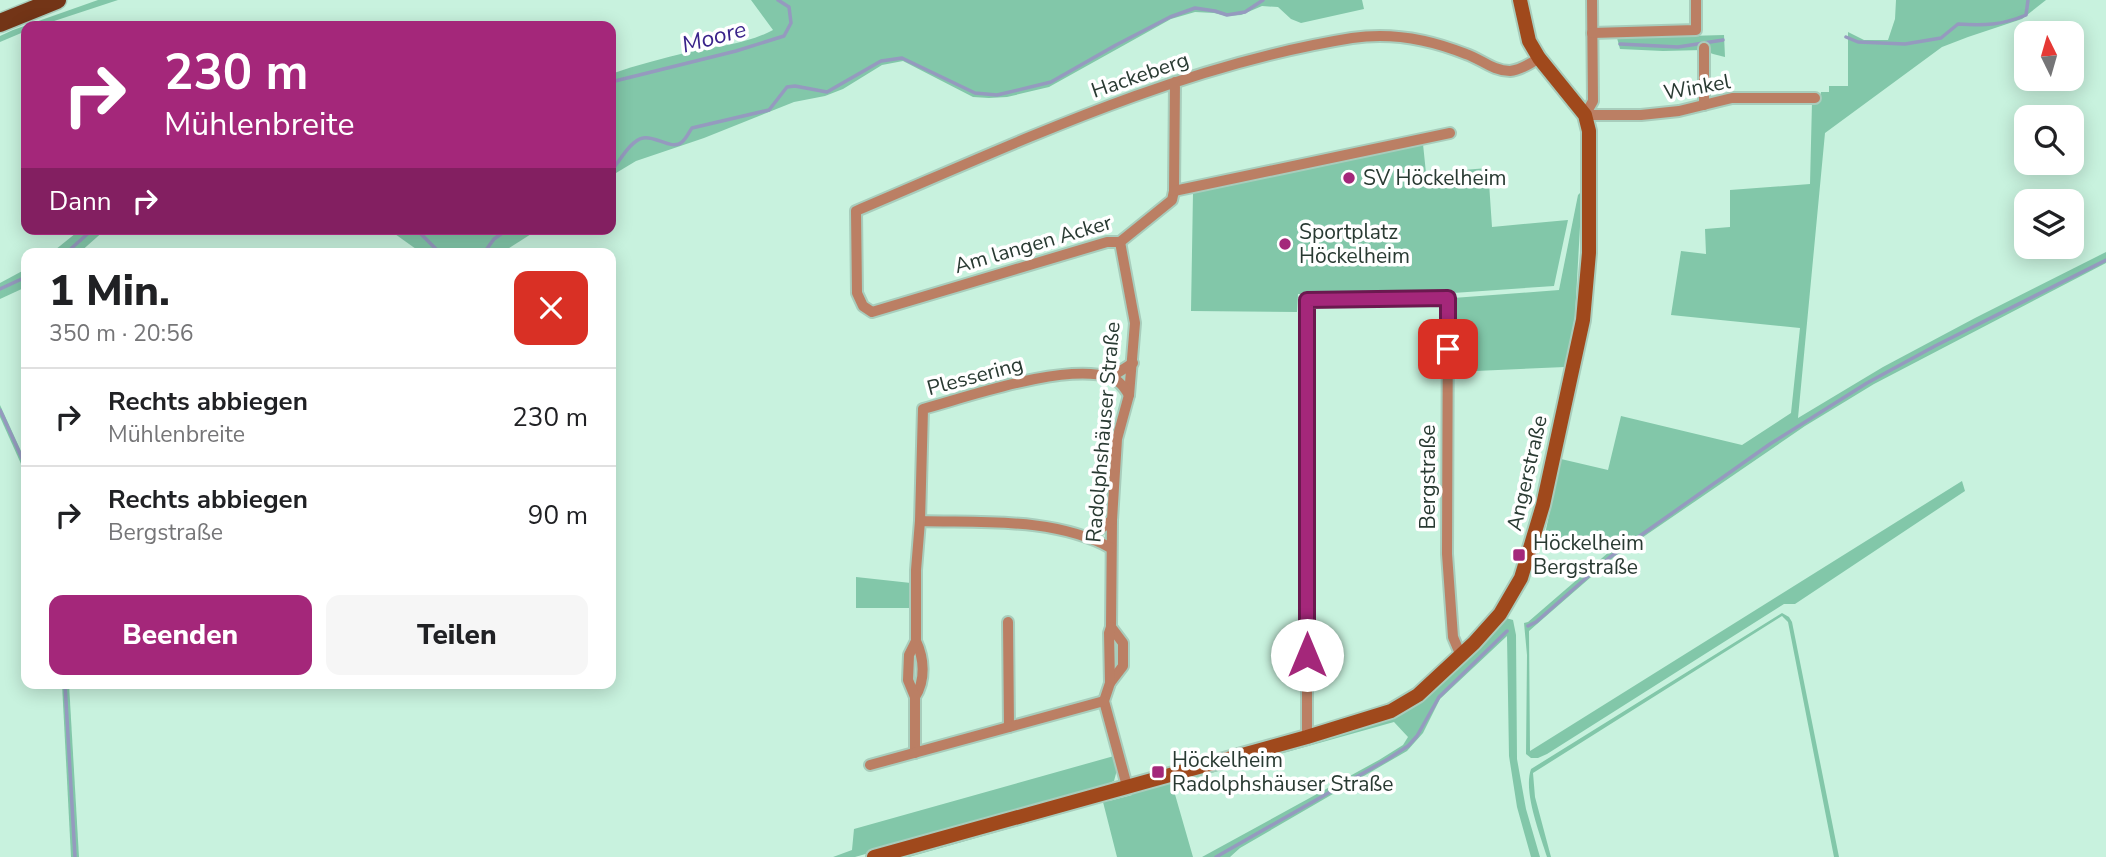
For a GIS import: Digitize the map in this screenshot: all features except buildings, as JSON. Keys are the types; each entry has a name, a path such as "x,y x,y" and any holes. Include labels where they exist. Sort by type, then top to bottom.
{"main road":[{"path":"0,23 58,0"}],"street":[{"path":"1520,0 1529,41 1539,58 1585,115 1592,101 1592,0"},
{"path":"1592,33 1696,30 1696,0"},
{"name":"Hackeberg","path":"863,306 857,293 856,211 1098,109 1231,65 1354,38 1406,37 1440,43 1502,70 1519,69 1539,58"},
{"path":"1704,48 1704,105"},
{"path":"1175,82 1174,191 1450,133"},
{"name":"Winkel","path":"1585,115 1641,115 1679,111 1732,98 1815,98"},
{"name":"Angerstraße","path":"874,857 1307,737 1391,711 1418,695 1461,656 1509,601 1521,578 1543,505 1583,320 1589,253 1590,174 1589,131 1585,115"},
{"name":"Am langen Acker","path":"863,306 872,312 1107,242 1120,242 1172,200 1174,191"},
{"name":"Radolphshäuser Straße","path":"1104,701 1110,683 1123,666 1123,643 1111,627 1111,548 1117,439 1129,395 1135,323 1120,242"},
{"name":"Bergstraße","path":"1307,737 1307,300 1448,298 1447,554 1453,637 1461,656"},
{"path":"1129,395 1122,384 1111,377 1133,363"},
{"name":"Plessering","path":"920,522 923,409 1032,380 1073,373 1111,377"},
{"path":"1090,536 1112,520"},
{"path":"915,753 915,697 908,680 909,655 916,641 916,570 920,522 1025,524 1090,536 1111,548"},
{"path":"1008,622 1009,727"},
{"path":"870,765 1104,701 1127,786"}],"green space":[{"path":"98,0 118,0 54,21 38,21"},
{"path":"751,0 1362,0 1364,9 1301,23 1291,19 1278,7 1262,6 1241,15 1227,16 1195,12 1171,19 1049,87 1007,97 973,97 903,61 882,65 843,89 825,96 794,102 704,138 636,161 616,173 616,72 689,52 743,42 773,30"},
{"path":"1896,0 2046,0 2022,19 1942,47 1825,133 1798,418 1883,367 2106,252 2106,263 1874,384 1805,426 1614,557 1529,631 1530,751 1962,481 1965,491 1795,604 1784,604 1547,754 1531,758 1526,754 1527,655 1524,623 1609,552 1545,534 1561,459 1608,470 1621,416 1742,445 1791,413 1800,328 1671,315 1681,251 1706,254 1705,229 1730,227 1730,190 1810,184 1812,102 1819,102 1821,92 1829,92 1829,86 1848,86 1848,32 1864,40 1888,40 1895,19"},
{"path":"21,27 21,33 0,42 0,36"},
{"path":"1724,35 1725,57 1703,50 1620,49 1617,38"},
{"path":"1423,144 1426,173 1488,168 1492,227 1568,220 1554,286 1453,293 1298,294 1297,312 1191,311 1193,193"},
{"path":"1582,191 1575,316 1565,367 1453,372 1453,298 1559,290 1578,195"},
{"path":"74,235 99,235 85,248 57,248"},
{"path":"396,235 530,235 509,248 415,248"},
{"path":"21,272 21,289 0,299 0,283"},
{"path":"0,405 21,451 21,464 0,417"},
{"path":"856,577 911,583 911,608 856,608"},
{"path":"1782,613 1792,622 1839,857 1834,857 1788,622 1782,616 1533,773 1535,797 1551,857 1547,857 1531,801 1531,769"},
{"path":"1506,618 1513,620 1516,635 1517,759 1526,809 1540,857 1531,857 1517,807 1509,756 1507,636 1440,699 1423,733 1407,751 1240,848 1230,857 1202,857 1379,760 1403,745 1408,737 1394,722 1172,784 1193,857 1117,857 1103,802 909,857 891,857 1107,797 1109,801 1132,795 1132,790 1369,725"},
{"path":"62,689 69,689 79,857 71,857"},
{"path":"1114,756 1117,770 1114,781 1098,788 855,857 833,857 852,850 854,829"}],"waterway":[{"name":"Moore","path":"616,81 736,51 784,36 791,23 789,7 778,0"},
{"path":"616,165 639,139 648,138 678,144 692,128 769,110 787,87 827,92 881,61 902,58 975,93 997,95 1051,82 1170,17 1195,8 1227,15 1245,12 1263,0"},
{"path":"1846,37 1858,42 1905,44 1941,38 1958,24 1993,24 2026,15 2028,0"},
{"path":"1620,44 1678,47 1723,40"},
{"name":"Moore","path":"72,248 86,235"},
{"path":"422,235 435,248"},
{"path":"487,248 500,235"},
{"path":"1528,626 1610,557 1770,444 1867,383 2106,260"},
{"name":"Moore","path":"0,289 21,279"},
{"path":"0,410 21,456"},
{"path":"1216,857 1408,746 1417,736 1439,697 1507,631"},
{"path":"65,689 75,857"}],"place":[{"name":"SV Höckelheim","path":"1349,178"},
{"name":"Sportplatz Höckelheim","path":"1285,244"},
{"name":"Höckelheim Bergstraße","path":"1519,555"},
{"name":"Höckelheim Radolphshäuser Straße","path":"1158,772"}],"route":[{"path":"1307,655 1307,300 1448,298 1448,349"}]}
